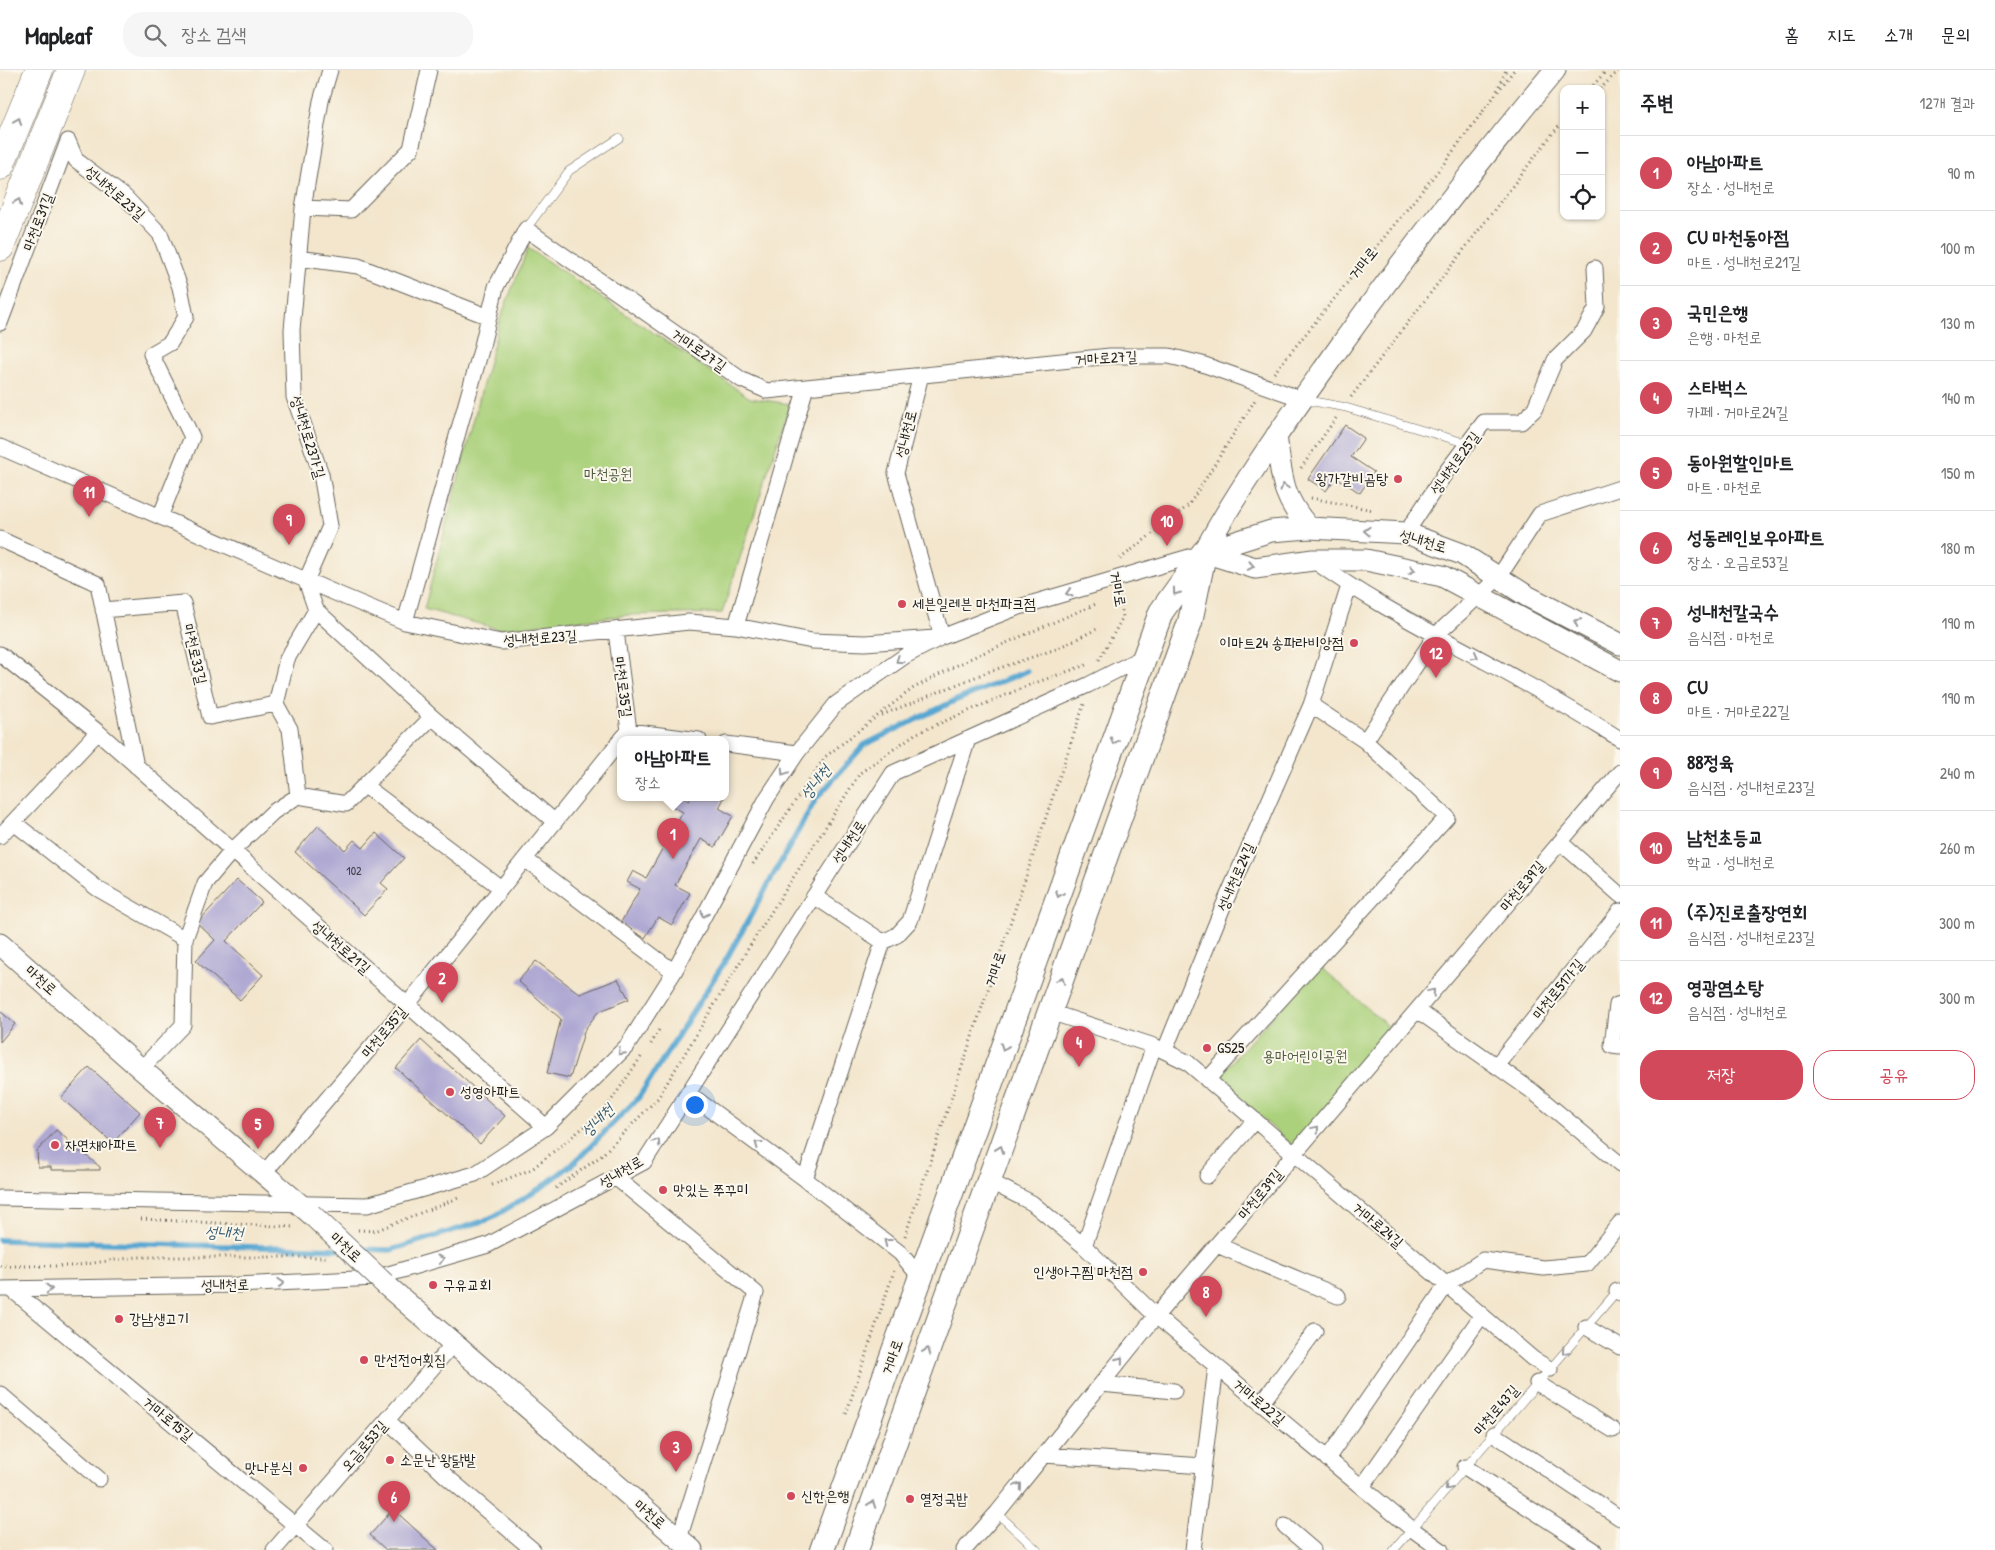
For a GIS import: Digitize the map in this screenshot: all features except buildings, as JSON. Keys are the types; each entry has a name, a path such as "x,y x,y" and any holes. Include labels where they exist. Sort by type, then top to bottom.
{"highway":[{"path":"0,166 38,72"},
{"path":"0,247 68,78"}],"main road":[{"name":"거마로","path":"822,1550 1161,612 1204,552"},
{"name":"거마로","path":"856,1550 1190,622 1204,552"}],"street":[{"name":"성내천로23가길","path":"306,581 330,526 321,474 294,397 292,330 303,208 321,101 330,70"},
{"path":"303,208 351,210 411,149 430,70"},
{"name":"거마로","path":"1204,552 1226,512 1276,436 1372,300 1479,162 1555,70"},
{"name":"마천로31길","path":"0,323 68,141 76,160"},
{"name":"성내천로23길","path":"76,160 125,197 160,234 180,287 186,317 170,342 150,354 192,437 160,517"},
{"path":"405,622 496,287 526,229"},
{"name":"거마로27길","path":"526,229 742,380 767,390 1110,356 1169,356 1202,364 1302,399"},
{"path":"298,258 358,266 489,317"},
{"name":"성내천로25길","path":"1406,533 1446,472 1484,422 1521,422 1534,410 1554,360 1584,331 1597,308 1595,268"},
{"name":"성내천로","path":"921,375 896,473 942,637"},
{"path":"736,626 806,387"},
{"path":"1276,436 1283,488 1296,513 1309,528"},
{"name":"성내천로23길","path":"0,446 306,581 405,622 501,642 689,622 736,626 812,641 865,643 942,637"},
{"path":"1365,741 1436,635 1498,578 1540,514 1620,488"},
{"name":"성내천로","path":"0,1198 303,1215 367,1205 474,1174 546,1127 627,1046 674,972 767,798 797,753 836,704 905,656 942,637 1016,608 1117,587 1204,552 1271,531 1309,528 1406,533 1462,554 1527,596 1620,644"},
{"path":"0,539 98,584 136,766"},
{"name":"성내천로","path":"1204,552 1256,568 1313,560 1366,560 1442,576 1620,672"},
{"path":"1313,560 1349,586 1521,681 1620,739"},
{"path":"306,581 316,610 432,717 555,822"},
{"name":"성내천로24길","path":"1084,1246 1159,1048 1311,705 1349,586"},
{"name":"마천로33길","path":"103,610 183,603 210,717 276,704"},
{"path":"298,796 290,729 276,704 287,659 316,610"},
{"name":"마천로35길","path":"616,631 624,736"},
{"name":"성내천로21길","path":"0,654 98,732 546,1127"},
{"name":"성내천로","path":"5,1289 237,1285 375,1278 488,1245 644,1162 893,773 1091,684 1145,656"},
{"path":"1207,1080 1447,816 1365,741 1311,705"},
{"path":"141,1069 183,1025 185,939 205,883 232,851 273,812 298,796 346,804 432,717"},
{"path":"0,836 98,732"},
{"path":"805,1179 883,942 897,935 910,921 968,739"},
{"path":"729,744 797,753"},
{"name":"마천로35길","path":"264,1173 407,1005 617,746"},
{"name":"마천로39길","path":"964,1550 997,1513 1156,1316 1620,772"},
{"path":"364,786 501,888"},
{"path":"13,822 98,889 185,939"},
{"path":"1560,842 1620,895"},
{"path":"525,858 674,972"},
{"path":"814,896 883,942"},
{"name":"마천로51가길","path":"1496,1066 1620,911"},
{"name":"마천로","path":"0,944 141,1069 264,1173 303,1215 454,1343 685,1544"},
{"path":"1620,1004 1618,1006 1612,1046 1620,1047"},
{"path":"1417,1010 1532,1091 1620,1164"},
{"name":"거마로24길","path":"1050,1012 1159,1048 1187,1062 1533,1359 1550,1369"},
{"path":"688,1093 805,1179 900,1253 920,1277"},
{"path":"1207,1176 1255,1120"},
{"path":"615,1177 756,1293 685,1544"},
{"name":"거마로22길","path":"989,1181 1032,1203 1084,1246 1156,1316 1216,1367 1412,1529 1441,1550"},
{"path":"1327,1459 1447,1284 1483,1260 1544,1268 1587,1264 1620,1223"},
{"path":"1217,1245 1338,1296"},
{"name":"거마로15길","path":"5,1289 325,1550"},
{"path":"1362,1487 1482,1315"},
{"path":"1586,1328 1620,1346"},
{"path":"1261,1404 1315,1331"},
{"name":"오금로53길","path":"274,1550 454,1343"},
{"path":"1192,1550 1216,1367"},
{"path":"1538,1383 1613,1430"},
{"path":"1101,1384 1174,1391"},
{"path":"0,1394 99,1479"},
{"path":"387,1420 447,1477 533,1550"},
{"path":"1494,1434 1620,1518"},
{"path":"1044,1455 1203,1466"},
{"path":"1465,1467 1594,1550"},
{"path":"1286,1526 1313,1550"}],"lane":[{"path":"526,229 569,171 619,138"},
{"path":"1302,399 1344,407 1469,444"},
{"name":"마천로43길","path":"1394,1550 1619,1291"},
{"path":"997,1513 1037,1550"}],"path":[{"path":"1491,103 1506,70"},
{"name":"거마로","path":"903,1244 1099,661 1123,617 1112,566 1188,505 1264,385 1491,103 1514,70"},
{"path":"1594,85 1607,70"},
{"path":"1604,85 1619,70"},
{"path":"1298,472 1344,407 1560,125"},
{"path":"1304,496 1376,510"},
{"path":"1110,598 1117,587"},
{"path":"748,872 826,757 912,689 967,660 1101,602"},
{"path":"877,717 985,673 1056,649 1099,628"},
{"path":"555,1188 601,1156 658,1098 751,944 860,773 915,734 1029,685 1099,661"},
{"path":"650,1045 660,1028"},
{"path":"486,1187 532,1169 604,1111 644,1053"},
{"path":"356,1230 375,1231 467,1195"},
{"path":"134,1219 303,1215"},
{"path":"0,1266 71,1266 137,1257 334,1257"},
{"name":"거마로","path":"845,1419 894,1270"}],"green space":[{"name":"마천공원","path":"528,248 750,398 790,404 722,613 629,615 498,629 424,609 501,316"},
{"name":"용마어린이공원","path":"1319,965 1393,1031 1292,1145 1217,1078"}],"waterway":[{"name":"성내천","path":"359,1249 391,1250 490,1219 542,1187 575,1162 639,1097 727,958 816,799 864,745 952,702 1027,671"},
{"name":"성내천","path":"0,1240 339,1249"}],"place":[{"name":"왕가갈비곰탕","path":"1398,479"},
{"name":"(주)진로출장연회","path":"89,517"},
{"name":"88정육","path":"289,545"},
{"name":"남천초등교","path":"1167,546"},
{"name":"세븐일레븐 마천파크점","path":"902,604"},
{"name":"이마트24 송파라비앙점","path":"1354,643"},
{"name":"영광염소탕","path":"1436,678"},
{"name":"아남아파트","path":"673,859"},
{"name":"CU 마천동아점","path":"442,1003"},
{"name":"GS25","path":"1207,1048"},
{"name":"스타벅스","path":"1079,1067"},
{"name":"성영아파트","path":"450,1092"},
{"name":"자연채아파트","path":"55,1145"},
{"name":"성내천칼국수","path":"160,1148"},
{"name":"동아원할인마트","path":"258,1149"},
{"name":"맛있는 쭈꾸미","path":"663,1190"},
{"name":"인생아구찜 마천점","path":"1143,1272"},
{"name":"구유교회","path":"433,1285"},
{"name":"CU","path":"1206,1317"},
{"name":"강남생고기","path":"119,1319"},
{"name":"만선전어횟집","path":"364,1360"},
{"name":"소문난 왕닭발","path":"390,1460"},
{"name":"맛나분식","path":"303,1468"},
{"name":"국민은행","path":"676,1472"},
{"name":"신한은행","path":"791,1496"},
{"name":"열정국밥","path":"910,1499"},
{"name":"성동레인보우아파트","path":"394,1522"}]}
